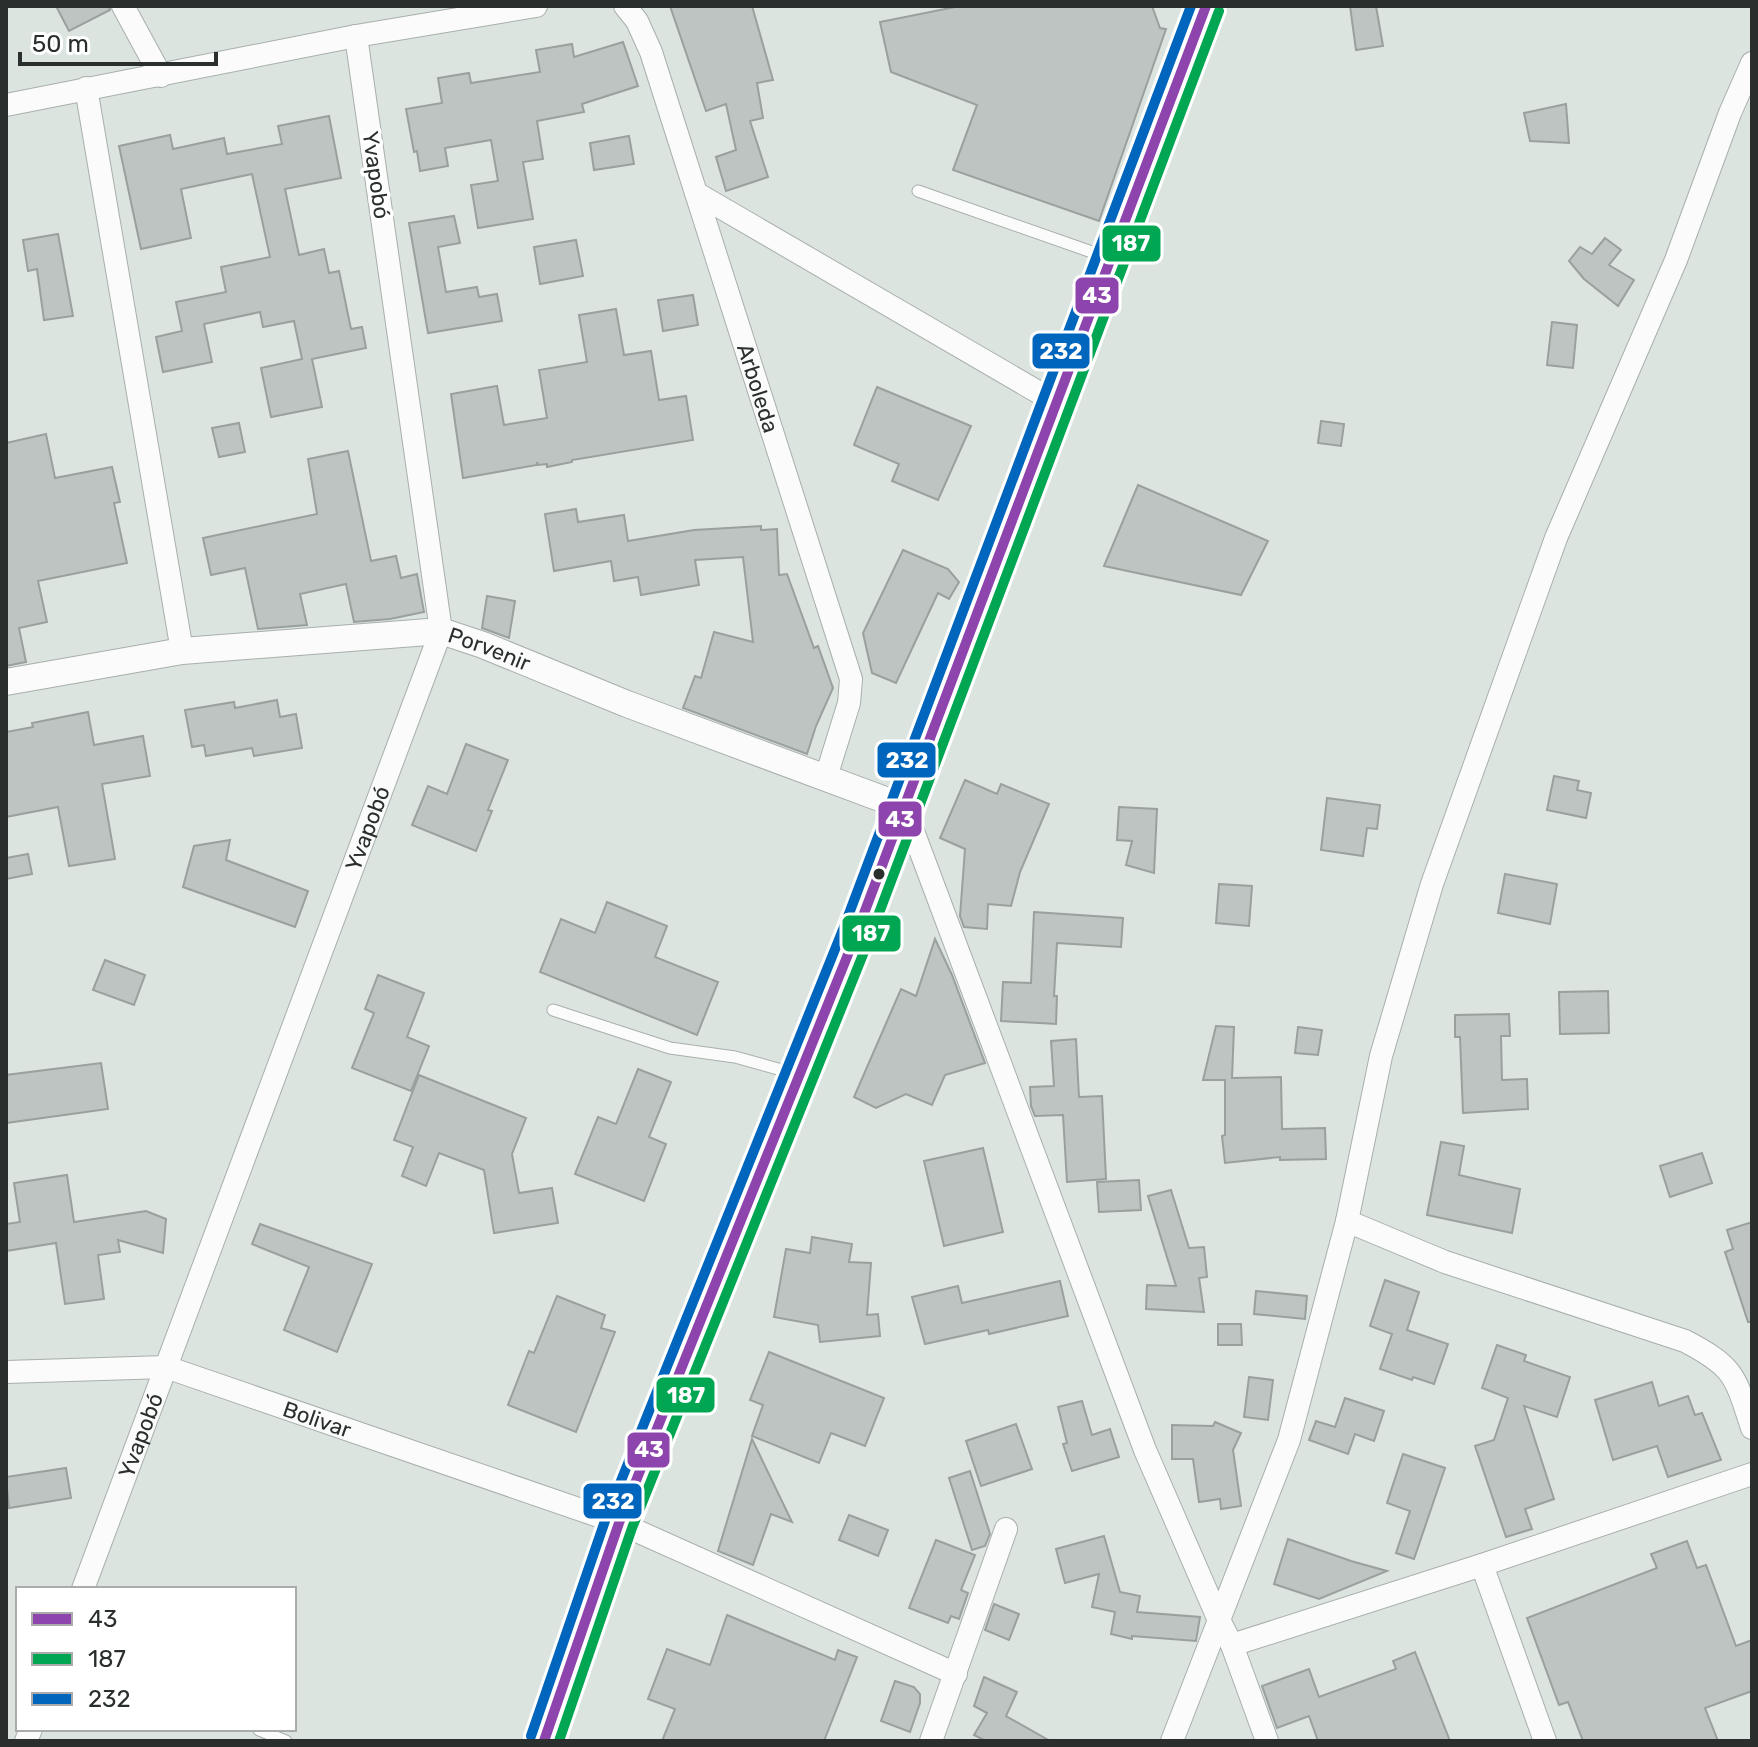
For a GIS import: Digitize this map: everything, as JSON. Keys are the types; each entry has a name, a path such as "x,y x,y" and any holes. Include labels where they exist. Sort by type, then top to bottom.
{"main road":[{"path":"544,1741 619,1523 800,1075 904,807 1206,6"}],"street":[{"path":"123,6 161,76"},
{"path":"6,105 356,36 536,6"},
{"name":"Arboleda","path":"625,6 637,21 651,52 851,679 849,703 826,777"},
{"name":"Yvapobó","path":"84,1587 441,631 356,36"},
{"path":"1172,1741 1289,1440 1347,1221 1381,1056 1432,884 1556,538 1676,260 1730,113 1751,72"},
{"path":"86,88 182,651"},
{"path":"696,193 1057,403"},
{"name":"Porvenir","path":"6,682 182,651 441,631 904,807"},
{"path":"904,807 1145,1450 1232,1645 1267,1741"},
{"path":"1347,1221 1445,1262 1685,1341 1707,1352 1717,1358 1740,1386 1752,1428"},
{"name":"Bolivar","path":"6,1372 166,1367 619,1523 956,1674"},
{"path":"1232,1645 1752,1474"},
{"path":"931,1741 1006,1529"},
{"path":"1482,1565 1545,1741"}],"lane":[{"path":"918,191 1111,258"},
{"path":"553,1010 670,1048 735,1057 800,1075"},
{"path":"261,1731 286,1741"}],"building":[{"path":"56,6 109,6 110,10 69,31"},
{"path":"670,6 752,6 773,80 757,83 763,118 750,121 768,177 726,191 716,157 736,150 726,104 706,111"},
{"path":"960,6 1152,6 1160,28 1166,29 1099,221 953,170 977,105 891,72 880,22"},
{"path":"1350,6 1376,6 1383,46 1356,50"},
{"path":"623,42 638,86 582,104 584,112 537,121 543,159 523,162 533,219 478,228 471,185 498,181 491,140 445,148 448,166 420,171 406,109 442,103 438,78 469,73 471,83 540,72 536,50 572,44 574,57"},
{"path":"1566,104 1569,143 1530,141 1524,113"},
{"path":"329,116 341,178 285,189 299,255 324,249 329,273 339,271 351,329 362,327 366,348 312,359 322,407 271,417 261,368 302,359 294,321 263,327 260,312 204,324 212,362 163,372 156,337 182,331 176,302 226,292 221,267 270,257 252,174 181,189 191,238 141,249 119,146 170,135 173,149 224,138 227,154 282,144 278,126"},
{"path":"629,136 634,164 594,170 590,143"},
{"path":"454,216 460,243 438,247 446,292 477,287 479,297 497,294 502,321 428,333 409,223"},
{"path":"58,234 73,316 44,320 37,269 28,271 23,240"},
{"path":"1605,238 1621,250 1609,265 1634,280 1618,306 1584,279 1569,261 1580,247 1592,254"},
{"path":"576,240 583,276 540,284 534,247"},
{"path":"693,295 698,325 663,331 658,300"},
{"path":"616,309 624,355 651,351 659,400 686,396 693,440 547,467 547,464 538,465 537,462 537,465 463,478 451,394 497,386 504,425 547,418 539,370 587,362 579,315"},
{"path":"1552,322 1577,325 1573,368 1547,365"},
{"path":"877,387 971,426 938,500 892,481 899,464 854,445"},
{"path":"1321,421 1344,424 1341,446 1318,443"},
{"path":"239,423 245,452 219,457 212,428"},
{"path":"46,434 55,478 112,467 120,502 114,503 127,563 38,581 47,622 19,628 26,662 6,666 6,443"},
{"path":"348,451 371,561 396,556 401,578 417,574 424,612 354,622 346,584 300,594 307,625 258,629 245,568 211,575 203,538 317,514 308,459"},
{"path":"1138,485 1268,541 1241,595 1104,566"},
{"path":"576,509 578,522 624,515 628,541 694,530 761,526 761,530 777,529 779,575 787,574 814,648 818,646 833,688 807,754 683,708 695,676 701,678 714,632 753,642 743,557 695,560 699,585 641,595 638,577 614,581 611,561 554,571 545,514"},
{"path":"903,550 948,569 959,582 949,599 938,593 896,683 872,673 863,633"},
{"path":"487,596 515,601 509,638 482,628"},
{"path":"277,700 280,717 296,714 302,748 254,756 252,748 206,756 204,745 192,747 185,710 234,702 235,708"},
{"path":"88,712 94,745 143,736 150,776 102,784 115,859 69,866 58,807 6,817 6,732 33,727 32,723"},
{"path":"466,744 508,760 476,851 412,825 428,786 447,794"},
{"path":"1554,776 1579,781 1577,790 1591,793 1586,818 1547,810"},
{"path":"965,780 997,794 1001,784 1049,804 1020,872 1011,906 988,904 987,929 964,927 960,916 965,849 940,838"},
{"path":"1327,798 1380,805 1377,829 1367,828 1363,856 1321,850"},
{"path":"1119,807 1157,809 1154,873 1126,865 1132,841 1117,840"},
{"path":"230,840 226,860 308,891 295,927 183,887 194,846"},
{"path":"28,854 32,874 6,879 6,858"},
{"path":"1505,874 1557,884 1550,924 1498,913"},
{"path":"1219,884 1252,886 1249,926 1216,923"},
{"path":"607,902 667,926 655,957 718,982 697,1035 540,972 561,919 595,933"},
{"path":"1034,912 1123,918 1121,947 1057,943 1056,1024 1001,1021 1003,982 1031,983"},
{"path":"935,939 985,1063 945,1075 932,1105 906,1094 876,1108 854,1097 901,989 916,996"},
{"path":"105,960 145,975 134,1005 93,990"},
{"path":"378,975 424,993 407,1037 429,1046 411,1091 352,1068 374,1013 365,1009"},
{"path":"1608,991 1609,1033 1560,1034 1559,992"},
{"path":"1509,1014 1510,1036 1501,1036 1502,1080 1527,1079 1528,1109 1463,1113 1460,1037 1455,1037 1455,1015"},
{"path":"1216,1026 1234,1027 1232,1078 1281,1077 1282,1129 1325,1128 1326,1159 1280,1160 1280,1157 1225,1163 1222,1136 1225,1135 1225,1080 1203,1080"},
{"path":"1298,1027 1322,1030 1318,1055 1295,1053"},
{"path":"1076,1039 1079,1097 1102,1096 1106,1179 1067,1182 1063,1115 1035,1116 1030,1087 1054,1086 1051,1041"},
{"path":"101,1063 108,1109 6,1123 6,1075"},
{"path":"638,1069 671,1082 649,1137 666,1144 644,1201 575,1174 598,1117 616,1124"},
{"path":"419,1075 526,1118 512,1154 519,1193 552,1188 558,1223 494,1233 484,1170 439,1153 426,1186 402,1176 413,1147 394,1140"},
{"path":"1441,1142 1464,1146 1459,1175 1520,1189 1512,1233 1427,1215"},
{"path":"983,1148 1003,1232 944,1246 924,1161"},
{"path":"1702,1153 1712,1183 1670,1197 1660,1166"},
{"path":"67,1175 74,1222 146,1211 166,1219 163,1253 118,1240 120,1252 98,1255 104,1299 65,1304 56,1243 6,1251 6,1224 20,1222 14,1183"},
{"path":"1139,1180 1141,1210 1099,1212 1097,1182"},
{"path":"1171,1190 1189,1248 1204,1247 1207,1277 1199,1278 1204,1312 1146,1309 1147,1285 1176,1286 1148,1196"},
{"path":"1752,1222 1752,1322 1748,1322 1725,1252 1733,1249 1727,1230"},
{"path":"260,1224 372,1264 337,1352 284,1330 309,1267 252,1244"},
{"path":"812,1237 852,1244 849,1262 871,1263 867,1315 878,1314 880,1336 820,1342 818,1325 774,1317 786,1249 810,1253"},
{"path":"1385,1280 1419,1292 1407,1330 1448,1344 1434,1384 1380,1369 1392,1334 1370,1326"},
{"path":"1060,1281 1068,1316 989,1334 988,1330 925,1344 912,1297 958,1286 962,1303"},
{"path":"1256,1291 1307,1296 1305,1319 1254,1314"},
{"path":"557,1296 605,1315 601,1328 615,1332 576,1432 508,1405 529,1351 534,1353"},
{"path":"1218,1324 1241,1324 1242,1345 1218,1345"},
{"path":"1497,1345 1526,1355 1524,1361 1570,1377 1557,1417 1524,1406 1554,1499 1525,1509 1532,1529 1506,1537 1475,1446 1494,1440 1508,1398 1482,1388"},
{"path":"769,1352 884,1398 865,1446 831,1433 819,1463 752,1436 763,1405 750,1400"},
{"path":"1249,1377 1273,1380 1268,1420 1244,1417"},
{"path":"1652,1382 1659,1406 1688,1396 1695,1415 1702,1413 1721,1460 1668,1477 1657,1446 1613,1460 1595,1400"},
{"path":"1345,1398 1384,1411 1374,1441 1355,1434 1348,1454 1309,1440 1316,1421 1335,1427"},
{"path":"1082,1401 1092,1435 1110,1429 1119,1457 1072,1471 1063,1444 1067,1443 1058,1407"},
{"path":"1215,1422 1241,1433 1233,1450 1241,1506 1221,1509 1220,1499 1199,1502 1193,1459 1172,1459 1172,1425 1213,1426"},
{"path":"1016,1424 1032,1469 981,1486 966,1441"},
{"path":"752,1439 792,1522 771,1514 753,1565 718,1551"},
{"path":"1403,1454 1445,1468 1414,1559 1396,1553 1410,1511 1387,1503"},
{"path":"66,1468 71,1498 9,1508 6,1477"},
{"path":"970,1471 990,1534 985,1546 972,1550 949,1478"},
{"path":"849,1515 888,1530 878,1556 839,1540"},
{"path":"1104,1536 1120,1592 1140,1596 1137,1612 1200,1617 1196,1641 1132,1636 1132,1639 1111,1634 1115,1612 1092,1607 1099,1574 1065,1583 1056,1549"},
{"path":"1288,1539 1387,1571 1319,1599 1274,1584"},
{"path":"936,1540 975,1555 961,1590 968,1593 959,1619 951,1616 948,1623 909,1608"},
{"path":"1687,1541 1697,1568 1706,1565 1736,1646 1752,1640 1752,1691 1705,1708 1718,1741 1583,1741 1568,1702 1559,1705 1527,1618 1657,1568 1651,1554"},
{"path":"994,1604 1019,1614 1009,1640 985,1630"},
{"path":"727,1615 835,1660 838,1650 857,1657 824,1741 662,1741 675,1709 648,1699 667,1649 710,1665"},
{"path":"1415,1652 1450,1741 1318,1741 1309,1716 1277,1728 1262,1686 1309,1669 1319,1697 1396,1669 1393,1661"},
{"path":"984,1677 1017,1692 1006,1716 1050,1741 986,1741 974,1735 987,1713 974,1706"},
{"path":"895,1681 914,1687 920,1694 910,1732 881,1721"}],"transit line":[{"name":"232","path":"531,1736 606,1518 844,927 1191,6"},
{"name":"43","path":"544,1741 619,1523 857,932 1206,6"},
{"name":"187","path":"559,1741 632,1528 870,937 1219,11"}]}
